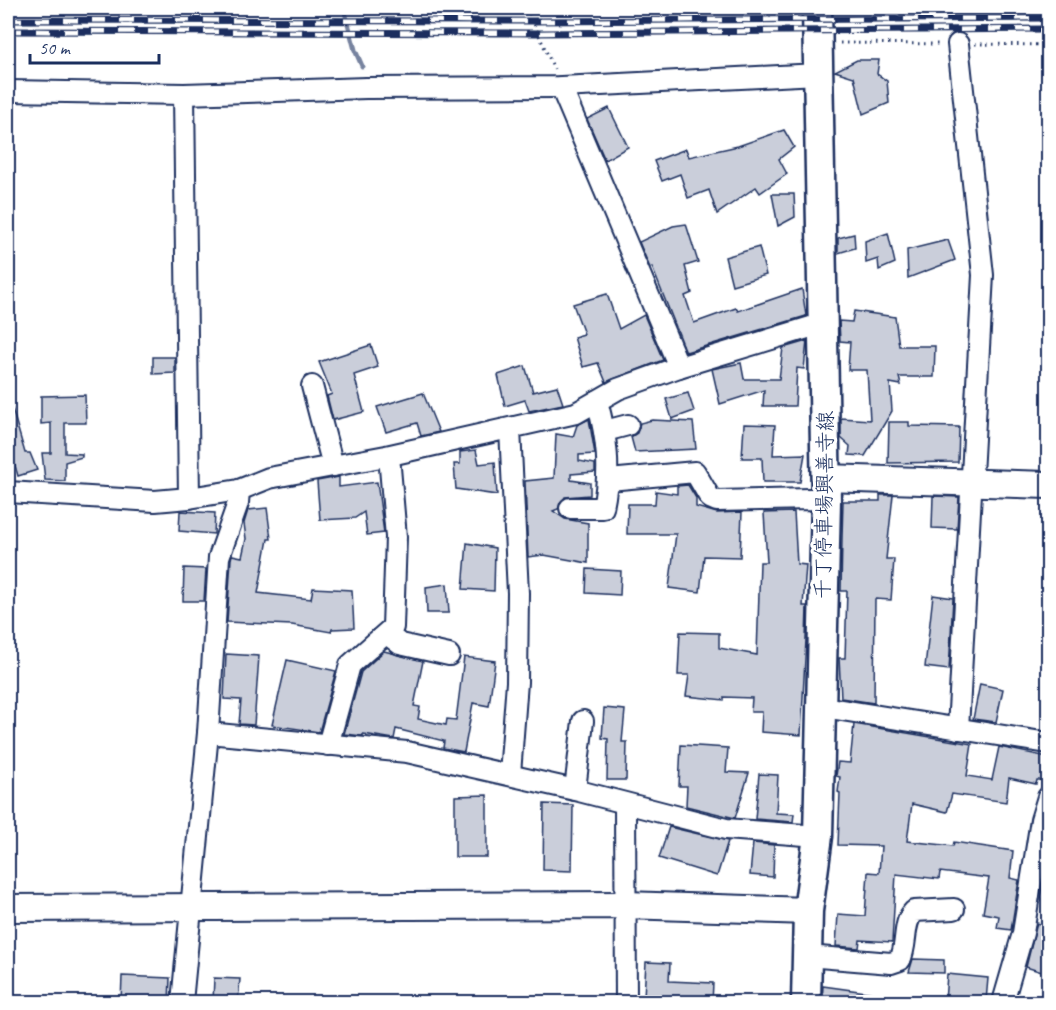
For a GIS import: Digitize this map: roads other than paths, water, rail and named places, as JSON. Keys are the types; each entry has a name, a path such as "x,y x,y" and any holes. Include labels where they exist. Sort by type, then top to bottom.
{"main road":[{"name":"千丁停車場興善寺線","path":"806,1002 808,911 818,836 823,707 826,489 817,8"}],"street":[{"path":"958,44 983,275 958,729"},
{"path":"8,91 184,94 366,88 561,87 818,75"},
{"path":"561,87 679,367"},
{"path":"184,94 189,498"},
{"path":"8,492 154,501 238,490 269,478 389,456 576,412 618,389 679,367 824,323"},
{"path":"312,386 333,466"},
{"path":"570,508 603,508 609,480 605,431 597,401"},
{"path":"605,431 628,425"},
{"path":"510,429 518,593 518,682 510,774"},
{"path":"328,745 350,665 393,627 396,537 389,456"},
{"path":"609,480 695,472 710,498 717,501 810,499 826,489 970,483 1048,485"},
{"path":"182,1002 208,733 219,558 238,503 238,490"},
{"path":"387,634 400,644 449,655"},
{"path":"823,707 1048,743"},
{"path":"575,790 583,721"},
{"path":"208,733 407,752 510,774 726,829 818,836"},
{"path":"1003,1002 1023,933 1041,820 1048,797"},
{"path":"625,804 626,1002"},
{"path":"8,908 191,909 625,905 808,911"},
{"path":"807,956 891,963 900,960 904,952 908,917 914,911 954,909"}],"waterway":[{"path":"344,8 355,50 362,66"}],"railway":[{"path":"8,20 533,21 1048,18"},
{"path":"8,31 537,33 1048,29"}]}
